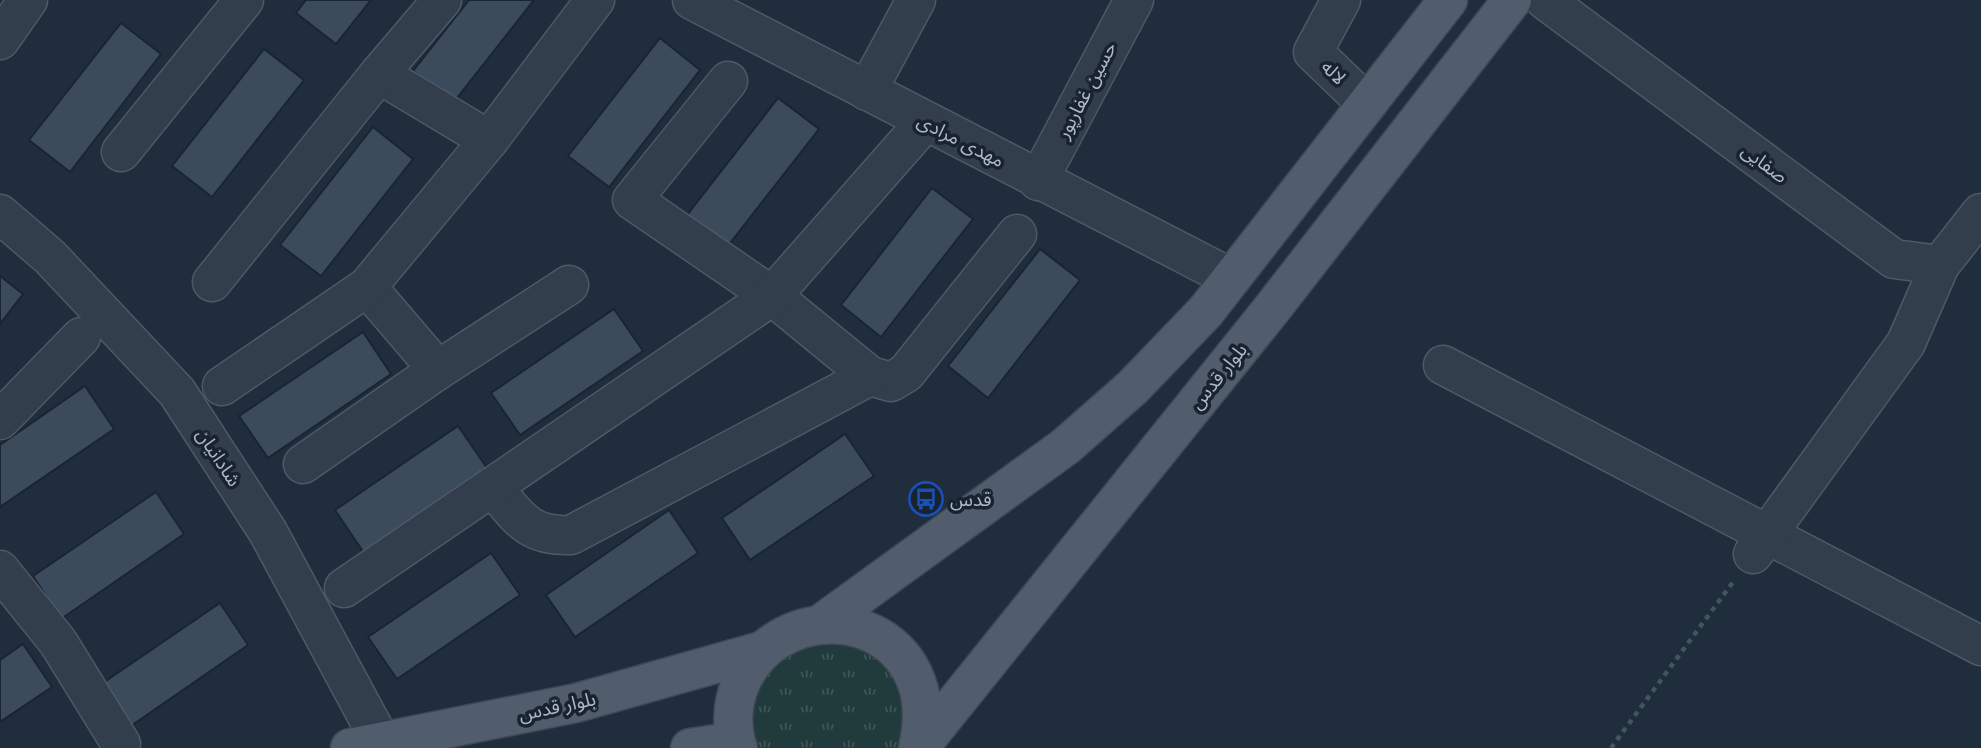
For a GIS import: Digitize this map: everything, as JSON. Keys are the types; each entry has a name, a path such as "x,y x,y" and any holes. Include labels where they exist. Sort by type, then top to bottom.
{"main road":[{"path":"822,623 1066,446 1133,387 1206,311 1448,0"},
{"name":"بلوار قدس","path":"919,748 1271,310 1512,0"},
{"path":"690,748 737,745 733,717 736,693 746,671 761,651 779,637 822,623 853,626 882,639 904,661 918,688 923,719 919,748"},
{"name":"بلوار قدس","path":"365,745 576,703 761,651"}],"street":[{"path":"0,40 28,0"},
{"path":"212,282 442,0"},
{"path":"222,386 368,287 489,140 595,0"},
{"path":"867,91 916,0"},
{"name":"حسین غفارپور","path":"1038,181 1134,0"},
{"name":"لاله","path":"1341,0 1313,52 1367,104"},
{"name":"صفایی","path":"1545,0 1894,259 1940,265"},
{"name":"مهدی مرادی","path":"706,3 925,122 1231,278"},
{"path":"121,152 232,4"},
{"path":"379,74 489,140"},
{"path":"728,81 632,200 772,296 870,376 891,382 906,373 1017,234"},
{"path":"344,588 772,296 925,122"},
{"path":"1760,545 1906,343 1940,265 1981,213"},
{"name":"شادانیان","path":"0,214 50,257 177,392 268,532 365,745"},
{"path":"303,464 438,370 569,285"},
{"path":"368,287 438,370"},
{"path":"0,420 82,337"},
{"path":"1443,365 1760,545 1981,646"},
{"path":"492,487 526,524 548,536 571,535 870,376"},
{"path":"0,570 58,642 121,744"}],"path":[{"path":"1611,748 1760,545"}],"green space":[{"path":"815,636 869,646 905,687 905,748 749,748 751,684"}],"building":[{"path":"306,0 371,0 336,44 296,13"},
{"path":"469,0 534,0 453,103 413,71"},
{"path":"121,23 161,54 70,172 29,140"},
{"path":"660,38 700,70 609,187 568,156"},
{"path":"264,49 304,80 212,197 172,166"},
{"path":"778,98 819,129 727,247 687,215"},
{"path":"373,127 413,159 321,276 280,245"},
{"path":"932,188 973,219 881,337 841,305"},
{"path":"1040,249 1080,280 988,398 948,366"},
{"path":"0,276 23,294 0,324"},
{"path":"614,309 643,351 520,435 491,393"},
{"path":"363,332 391,374 268,458 239,416"},
{"path":"85,386 114,429 0,507 0,445"},
{"path":"458,426 487,468 364,553 335,510"},
{"path":"845,434 874,476 750,560 722,518"},
{"path":"156,492 184,534 61,619 33,576"},
{"path":"669,510 698,553 575,637 546,595"},
{"path":"491,553 520,595 397,679 368,637"},
{"path":"220,603 248,645 125,730 97,687"},
{"path":"23,644 52,687 0,722 0,660"}],"place":[{"name":"قدس","path":"926,499"}]}
